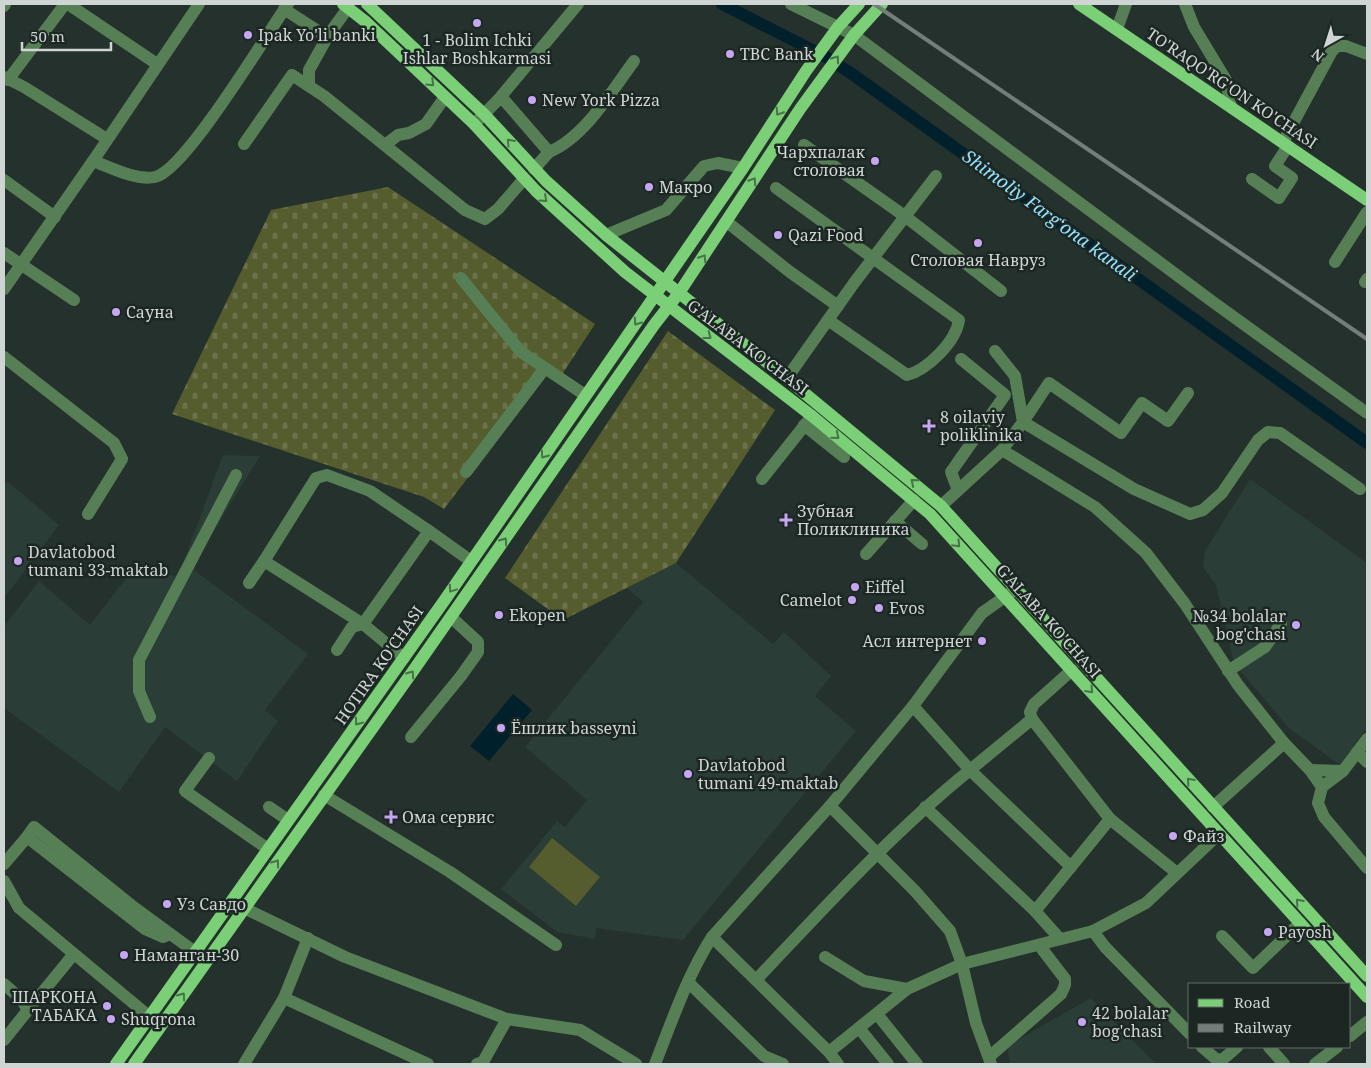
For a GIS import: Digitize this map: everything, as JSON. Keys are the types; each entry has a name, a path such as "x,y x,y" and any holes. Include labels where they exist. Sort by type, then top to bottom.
{"main road":[{"path":"367,4 484,114 534,169 606,235"},
{"name":"HOTIRA KO'CHASI","path":"116,1064 471,562 743,168 838,26 859,4"},
{"name":"HOTIRA KO'CHASI","path":"134,1064 680,293 819,83 854,35 882,4"},
{"name":"TO'RAQO'RG'ON KO'CHASI","path":"1079,4 1367,200"},
{"path":"346,6 474,124 524,180"},
{"name":"G'ALABA KO'CHASI","path":"524,180 653,296 808,421 914,500 1006,596 1367,997"},
{"name":"G'ALABA KO'CHASI","path":"606,235 787,378 941,506 1367,976"},
{"path":"296,809 309,816"}],"street":[{"path":"108,139 24,87 6,78 66,4 158,64"},
{"path":"4,288 20,263 55,217 199,4"},
{"path":"474,124 498,100 578,4"},
{"path":"790,4 854,35 1213,302 1367,413"},
{"path":"1117,29 1126,4"},
{"path":"1185,4 1194,27 1226,80 1231,107"},
{"path":"93,161 138,176 154,178 168,172 202,132 286,6 322,33 329,34"},
{"path":"309,86 309,70 346,6"},
{"path":"1252,179 1280,198 1292,178 1275,166 1332,51 1337,46 1346,46 1367,54"},
{"path":"534,169 549,152 559,148 580,130 634,61"},
{"path":"244,144 292,76 324,96 465,210 485,219 498,209 524,180"},
{"path":"385,145 398,135 409,134 426,124 445,97"},
{"path":"498,100 504,100 508,103 549,152"},
{"path":"804,145 906,218 1001,291"},
{"path":"606,235 666,210 704,166 718,163 743,168"},
{"path":"787,378 838,306 936,176"},
{"path":"4,180 55,217"},
{"path":"776,188 959,320 958,329 930,364 918,372 907,375 828,320"},
{"path":"1335,262 1367,212"},
{"path":"726,222 790,272 838,306"},
{"path":"4,253 74,300"},
{"path":"461,278 521,352 585,395"},
{"path":"996,351 1015,376 1023,422 1134,489 1190,514 1203,510 1222,493 1258,440 1268,432 1280,434 1360,489"},
{"path":"4,357 114,443 122,459 88,514"},
{"path":"958,490 951,472 1005,395 961,359"},
{"path":"466,472 544,368"},
{"path":"941,506 1002,450 1049,384 1121,433 1142,403 1168,422 1188,393"},
{"path":"762,479 808,421 844,457"},
{"path":"1002,450 1095,507 1127,533 1146,553 1185,604 1228,671 1284,743 1310,770 1322,787"},
{"path":"150,716 139,691 139,660 236,475"},
{"path":"249,583 316,478 327,475 370,490 471,562"},
{"path":"866,554 914,500"},
{"path":"895,520 922,544"},
{"path":"337,650 352,627 363,624 430,531"},
{"path":"264,561 363,624 404,658"},
{"path":"654,1064 688,982 712,937 830,806 913,706 982,613 1017,588"},
{"path":"411,737 461,676 478,652 478,642 451,617"},
{"path":"1228,671 1265,647 1280,624"},
{"path":"1072,670 1034,704 1030,712 1032,719 1110,819 1178,874"},
{"path":"913,706 970,770 1071,867"},
{"path":"756,980 878,852 924,807 1032,719"},
{"path":"1367,739 1343,771 1322,787 1318,803 1324,817 1367,868"},
{"path":"1213,807 1284,743"},
{"path":"1357,752 1367,762"},
{"path":"209,758 185,791 268,850"},
{"path":"1310,770 1343,771"},
{"path":"324,795 450,872 556,945"},
{"path":"830,806 878,852 950,931 962,964 976,1023 990,1061 1060,994 1065,985 1065,980 1039,945"},
{"path":"924,807 1035,911 1060,939"},
{"path":"269,808 288,820"},
{"path":"1035,911 1110,819"},
{"path":"4,864 34,827 131,905 195,952"},
{"path":"829,1052 907,989 962,964 1093,931 1146,903 1219,834"},
{"path":"4,881 19,908 73,955 150,1017"},
{"path":"244,908 345,957 507,1019 580,1030 636,1064"},
{"path":"1222,936 1253,968 1300,923"},
{"path":"1093,931 1106,947 1188,1032"},
{"path":"712,937 829,1052 838,1064"},
{"path":"244,1064 284,998 308,938"},
{"path":"4,1040 73,955"},
{"path":"824,957 864,981 907,989"},
{"path":"688,982 764,1056 783,1064"},
{"path":"4,984 21,999 28,1010"},
{"path":"284,998 428,1064"},
{"path":"877,1014 917,1064"},
{"path":"483,1064 507,1019"},
{"path":"1351,1035 1367,1022"},
{"path":"859,1028 888,1064"},
{"path":"1203,1048 1216,1059 1222,1060 1236,1048"},
{"path":"1270,1048 1284,1064"},
{"path":"1315,1064 1336,1048"}],"shaded area":[{"path":"223,455 260,456 191,568 308,654 265,710 278,721 237,781 165,727 119,792 4,708 4,626 39,581 90,625 137,564 178,577"},
{"name":"№34 bolalar bog'chasi","path":"1250,479 1367,563 1367,727 1340,765 1289,728 1234,664 1216,585 1203,567 1205,551"},
{"name":"Davlatobod tumani 33-maktab","path":"7,481 59,525 4,598 4,486"},
{"name":"Davlatobod tumani 49-maktab","path":"676,563 773,644 784,632 831,676 815,696 856,731 683,940 596,928 595,939 557,932 501,889 557,821 565,827 587,800 525,747 643,602 627,588"},
{"name":"42 bolalar bog'chasi","path":"1091,998 1156,1064 1010,1064 1007,1046"}],"green space":[{"path":"388,187 595,324 561,376 549,371 444,509 424,497 172,414 271,210"},
{"path":"668,331 775,410 676,563 563,620 505,578"},
{"path":"552,838 600,877 576,906 529,867"}],"water":[{"name":"Ёшлик basseyni","path":"513,694 532,710 489,761 470,746"}],"waterway":[{"name":"Shimoliy Fargʻona kanali","path":"722,4 826,57 852,74 1367,443"}],"railway":[{"path":"874,4 1367,339"}],"place":[{"name":"1 - Bolim Ichki Ishlar Boshkarmasi","path":"477,23"},
{"name":"Ipak Yo'li banki","path":"248,35"},
{"name":"TBC Bank","path":"730,54"},
{"name":"New York Pizza","path":"532,100"},
{"name":"Чархпалак столовая","path":"875,161"},
{"name":"Макро","path":"649,187"},
{"name":"Qazi Food","path":"778,235"},
{"name":"Столовая Навруз","path":"978,243"},
{"name":"Сауна","path":"116,312"},
{"name":"8 oilaviy poliklinika","path":"929,426"},
{"name":"Зубная Поликлиника","path":"786,520"},
{"name":"Davlatobod tumani 33-maktab","path":"18,561"},
{"name":"Eiffel","path":"855,587"},
{"name":"Camelot","path":"852,600"},
{"name":"Evos","path":"879,608"},
{"name":"Ekopen","path":"499,615"},
{"name":"№34 bolalar bog'chasi","path":"1296,625"},
{"name":"Асл интернет","path":"982,641"},
{"name":"Ёшлик basseyni","path":"501,728"},
{"name":"Davlatobod tumani 49-maktab","path":"688,774"},
{"name":"Ома сервис","path":"391,817"},
{"name":"Файз","path":"1173,836"},
{"name":"Уз Савдо","path":"167,904"},
{"name":"Payosh","path":"1268,932"},
{"name":"Наманган-30","path":"124,955"},
{"name":"ШАРКОНА ТАБАКА","path":"107,1006"},
{"name":"Shuqrona","path":"111,1019"},
{"name":"42 bolalar bog'chasi","path":"1082,1022"}]}
